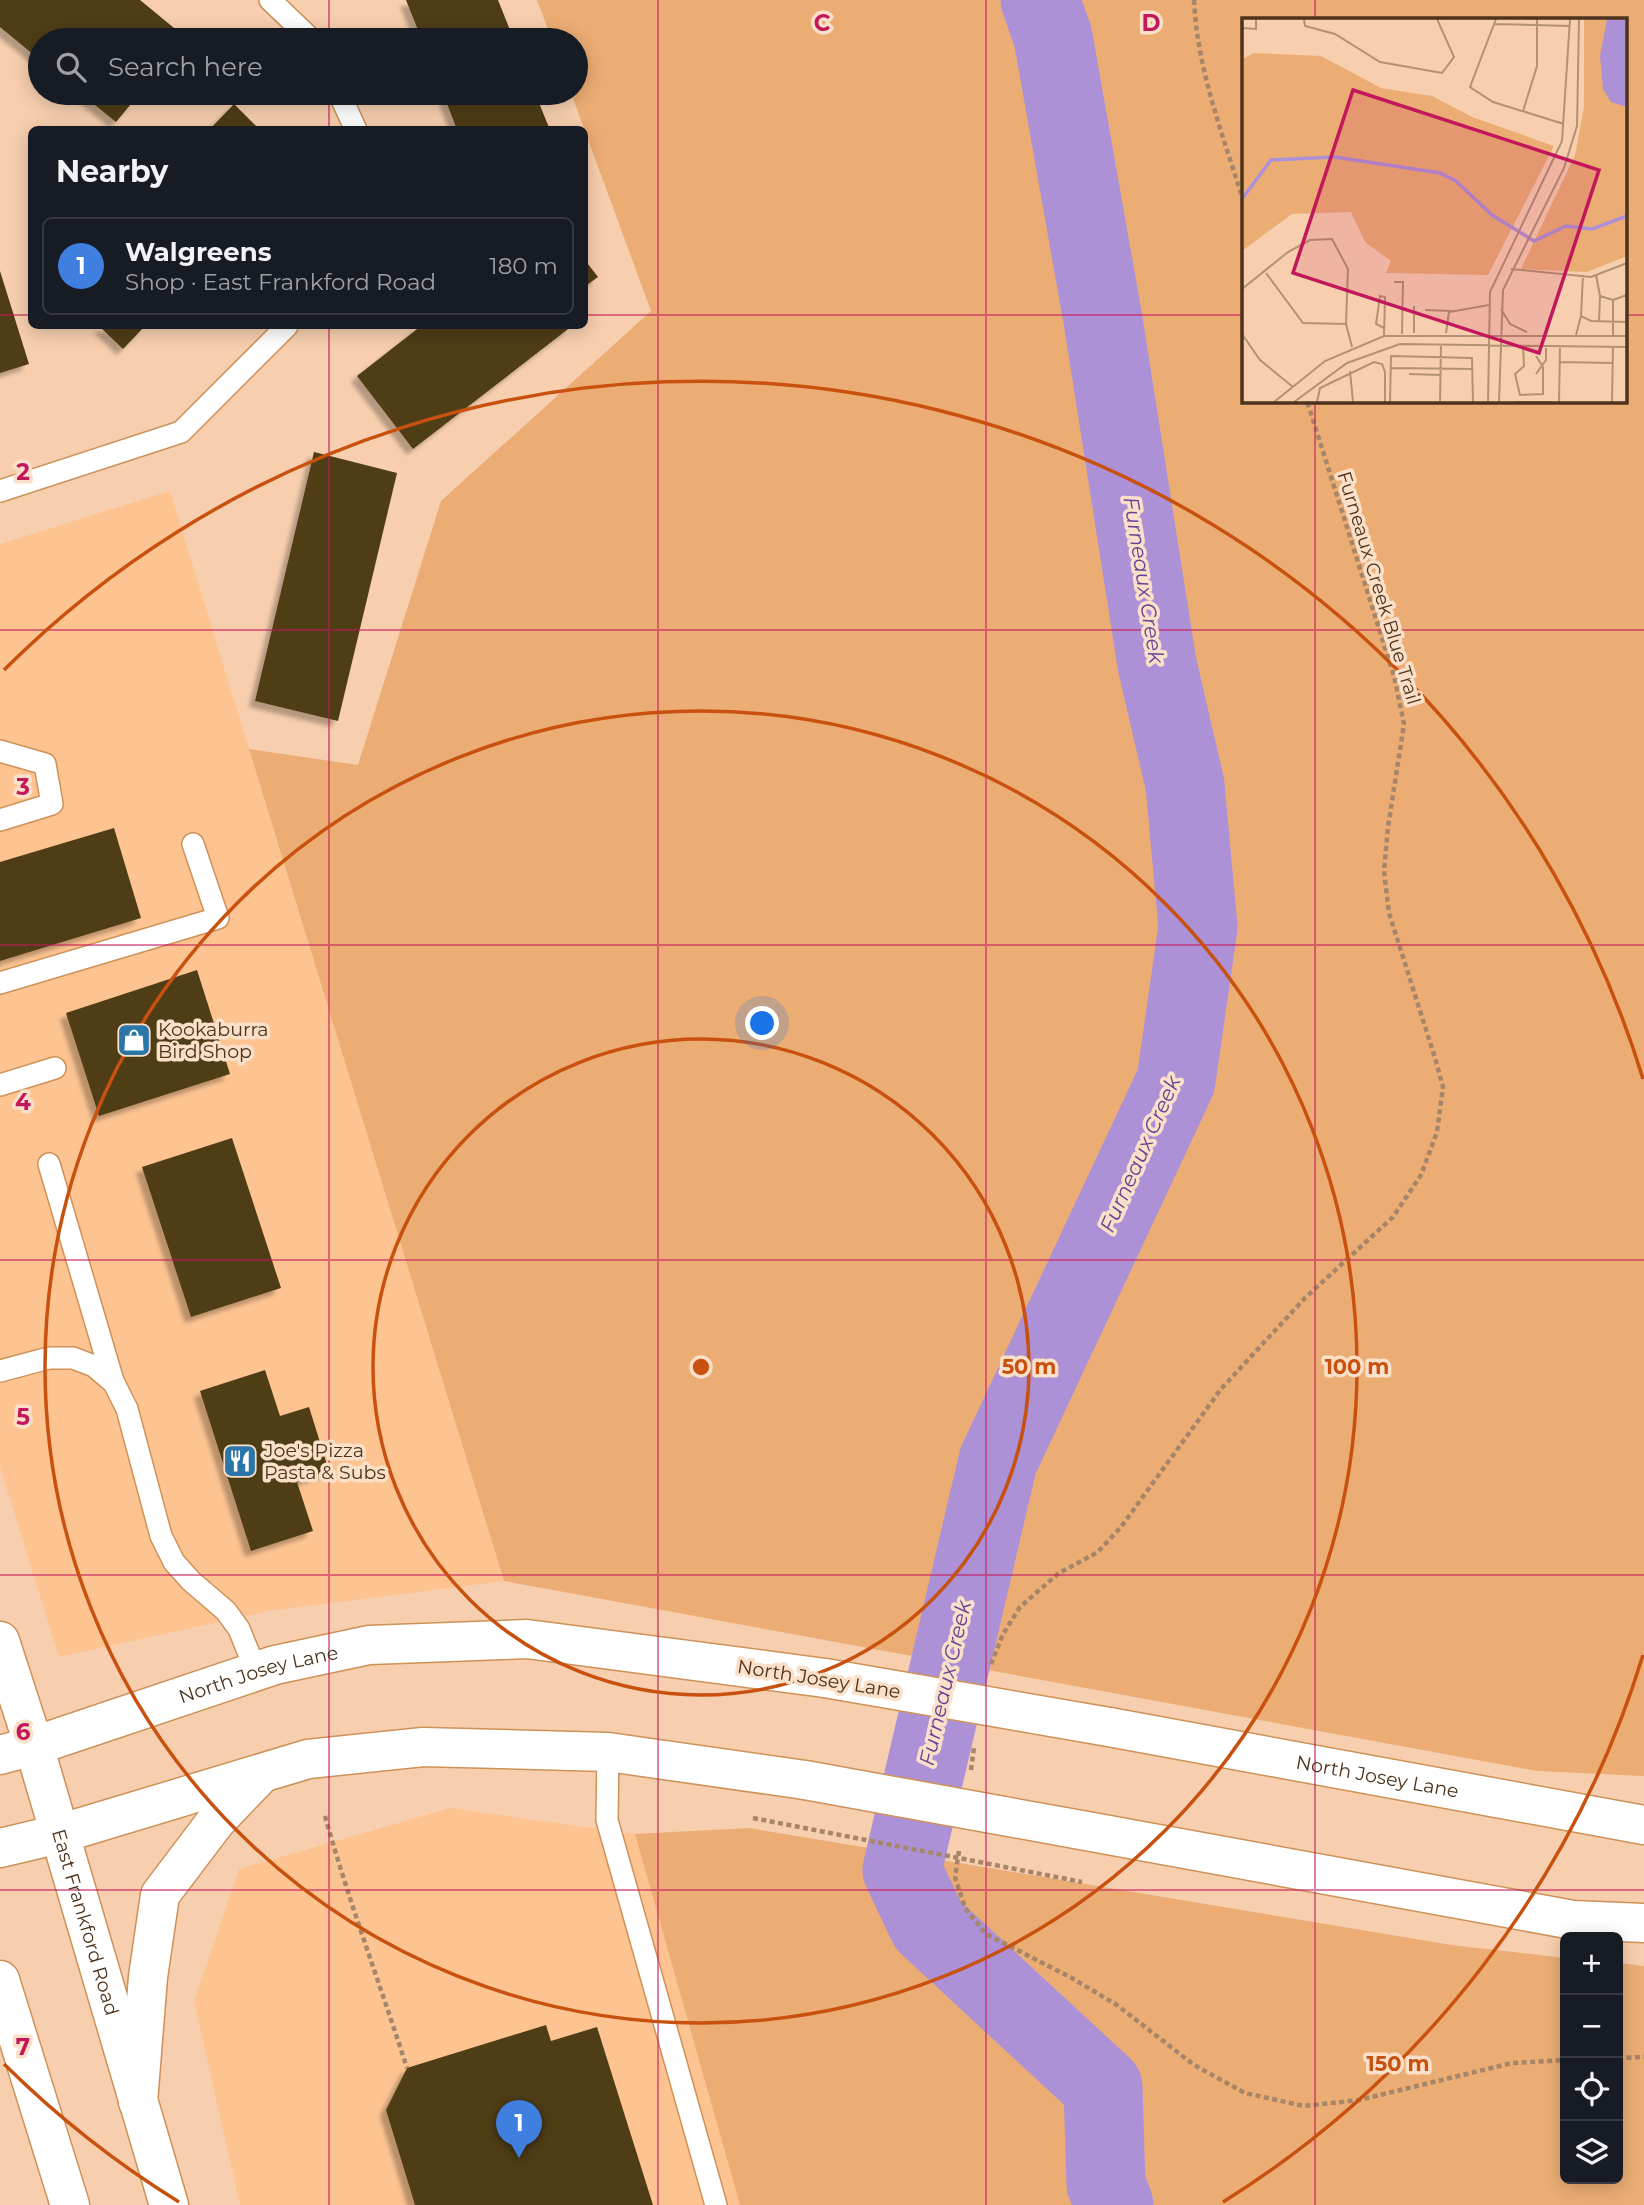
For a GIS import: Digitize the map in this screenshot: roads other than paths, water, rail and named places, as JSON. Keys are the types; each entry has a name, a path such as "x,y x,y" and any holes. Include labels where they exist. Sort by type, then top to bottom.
{"main road":[{"name":"North Josey Lane","path":"17,1750 275,1665 369,1645 527,1639 825,1678 1644,1825"},
{"name":"East Frankford Road","path":"0,1641 17,1750 59,1835 169,2205"},
{"path":"0,1848 59,1835 308,1759 423,1746 608,1752 805,1780 1573,1920 1644,1923"},
{"path":"138,2102 148,1977 160,1895 216,1821 262,1773"},
{"path":"0,1980 12,2056 71,2205"}],"lane":[{"path":"270,0 299,28"},
{"path":"345,105 354,126"},
{"path":"0,491 181,432 284,329"},
{"path":"0,751 45,764 52,804 0,820"},
{"path":"0,982 218,918 193,845"},
{"path":"0,1085 55,1068"},
{"path":"49,1164 114,1383 127,1409 161,1536 174,1562 191,1581 226,1611 239,1629 256,1671"},
{"path":"0,1371 49,1358 73,1358 94,1366 114,1383"},
{"path":"608,1752 607,1820 716,2205"}],"waterway":[{"name":"Furneaux Creek","path":"1040,0 1053,37 1103,320 1157,664 1185,785 1198,927 1176,1081 998,1461 902,1870 928,1925 1103,2087 1106,2184 1114,2205"}],"place":[{"name":"Kookaburra Bird Shop","path":"134,1040"},
{"name":"Joe's Pizza Pasta & Subs","path":"240,1461"},
{"name":"Walgreens","path":"519,2158"}]}
